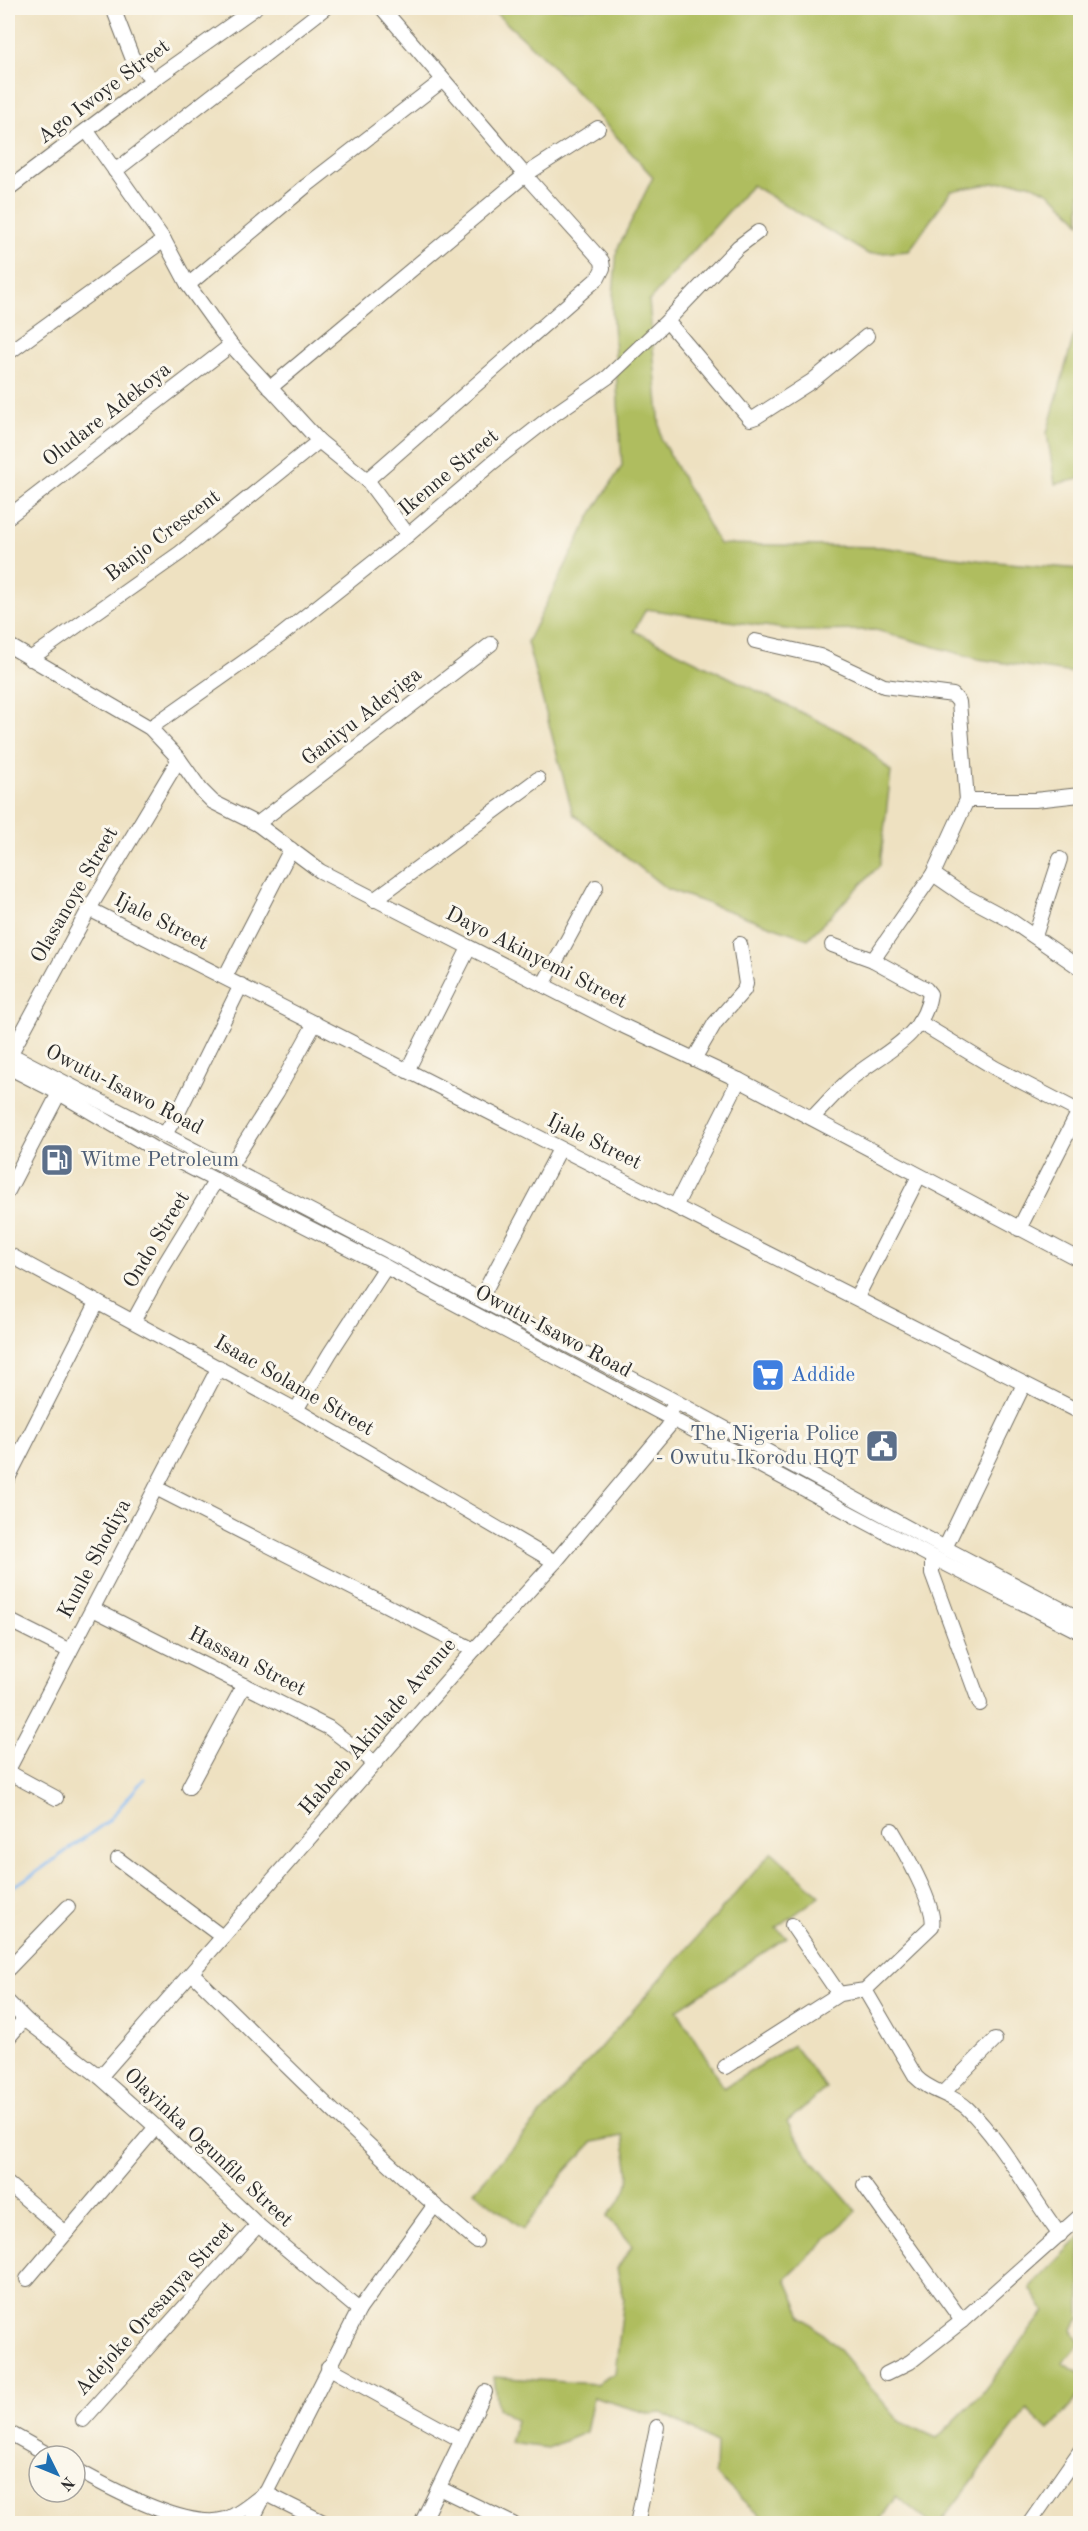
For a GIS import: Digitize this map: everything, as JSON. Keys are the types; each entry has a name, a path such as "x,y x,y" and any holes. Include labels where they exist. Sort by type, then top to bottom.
{"street":[{"path":"113,8 132,57 153,80"},
{"name":"Ago Iwoye Street","path":"8,189 153,80 255,8"},
{"path":"115,171 325,8"},
{"path":"367,480 598,278 603,268 602,261 442,80 382,8"},
{"path":"188,285 306,186 442,80"},
{"path":"270,388 525,175 598,128"},
{"path":"87,131 164,240 188,285 231,345 319,441 367,480 408,535"},
{"name":"Ikenne Street","path":"150,728 279,637 408,535 492,463 553,415 608,377 667,321 738,248 758,232"},
{"path":"8,353 164,240"},
{"path":"667,321 750,418 756,417 812,381 867,336"},
{"name":"Oludare Adekoya","path":"8,518 231,345"},
{"name":"Banjo Crescent","path":"30,659 180,553 319,441"},
{"path":"755,641 820,656 884,686 953,695 959,702 967,800 933,874 873,960"},
{"name":"Ganiyu Adeyiga","path":"257,824 491,644"},
{"name":"Dayo Akinyemi Street","path":"8,645 150,728 179,759 201,790 213,802 257,824 320,871 543,985 739,1080 1080,1260"},
{"name":"Olasanoye Street","path":"8,1058 90,909 179,759"},
{"path":"374,900 537,779"},
{"path":"967,800 1035,800 1080,795"},
{"path":"225,977 291,849"},
{"path":"1035,936 1060,859"},
{"path":"933,874 1035,936 1080,968"},
{"path":"543,985 596,887"},
{"name":"Ijale Street","path":"90,909 1080,1412"},
{"path":"694,1059 715,1023 744,990 746,984 740,944"},
{"path":"812,1118 847,1082 901,1044 919,1022 930,994 926,989 873,960 832,945"},
{"path":"407,1071 470,948"},
{"path":"165,1134 179,1111 241,985"},
{"path":"919,1022 995,1068 1079,1112 1019,1229"},
{"path":"230,1168 277,1092 315,1023"},
{"name":"Owutu-Isawo Road","path":"8,1058 59,1093 156,1150 670,1418 940,1553 1080,1619"},
{"name":"Owutu-Isawo Road","path":"8,1058 165,1134 671,1398 1080,1632"},
{"path":"676,1205 739,1080"},
{"path":"8,1191 59,1093"},
{"path":"481,1298 560,1149"},
{"path":"857,1297 920,1176"},
{"name":"Ondo Street","path":"134,1320 216,1180"},
{"name":"Isaac Solame Street","path":"8,1254 97,1303 134,1320 296,1410 555,1562"},
{"path":"296,1410 386,1268"},
{"path":"8,1478 97,1303"},
{"name":"Kunle Shodiya","path":"8,1771 219,1367"},
{"path":"980,1704 932,1572 932,1563 940,1553 1024,1384"},
{"name":"Habeeb Akinlade Avenue","path":"100,2077 192,1973 221,1936 555,1562 669,1426 671,1398"},
{"path":"156,1488 474,1650"},
{"name":"Hassan Street","path":"93,1609 329,1728 375,1762"},
{"path":"8,1620 70,1651"},
{"path":"189,1787 244,1685"},
{"path":"8,1771 56,1798"},
{"path":"725,2067 839,1994 865,1990 932,1926 933,1921 912,1863 892,1830"},
{"path":"118,1859 221,1936"},
{"path":"8,1969 68,1907"},
{"path":"792,1925 839,1994"},
{"path":"192,1973 434,2206 476,2241"},
{"path":"865,1990 916,2077 923,2084 956,2099 982,2124 1060,2235"},
{"name":"Olayinka Ogunfile Street","path":"8,2002 27,2021 100,2077 258,2225 359,2310"},
{"path":"8,2038 21,2023 27,2021"},
{"path":"943,2093 995,2040"},
{"path":"27,2279 156,2127"},
{"path":"8,2184 66,2233"},
{"path":"864,2185 962,2321"},
{"path":"250,2523 359,2310 434,2206"},
{"path":"886,2374 910,2362 962,2321 1080,2216"},
{"name":"Adejoke Oresanya Street","path":"83,2420 258,2225"},
{"path":"328,2367 461,2440"},
{"path":"421,2523 485,2392"},
{"path":"637,2523 657,2427"},
{"path":"8,2432 30,2444"},
{"path":"1029,2523 1080,2451"},
{"path":"87,2476 136,2503 169,2514 209,2523 232,2516 265,2493"},
{"path":"440,2488 513,2523"},
{"path":"265,2493 327,2523"}],"green space":[{"path":"490,8 1080,8 1080,223 1065,206 1036,186 1007,182 991,183 951,191 909,251 868,254 752,185 649,301 661,439 719,544 881,547 985,561 1080,569 1080,674 978,659 876,630 799,631 646,609 634,631 860,741 891,772 880,865 808,939 667,889 573,814 527,642 592,513 622,466 612,307 617,250 653,177 548,61"},
{"path":"1080,313 1080,479 1055,484 1047,433"},
{"path":"772,1852 820,1896 776,1928 787,1937 677,2010 724,2088 793,2045 826,2088 787,2122 810,2158 856,2211 786,2279 802,2316 834,2344 899,2421 937,2438 982,2393 1045,2311 1030,2288 1080,2237 1080,2319 1072,2330 1080,2343 1063,2363 1080,2373 1080,2394 1049,2430 1027,2409 940,2523 930,2523 896,2496 878,2523 767,2523 715,2474 716,2443 662,2413 650,2414 593,2397 586,2432 548,2448 510,2443 516,2420 498,2408 494,2377 596,2384 615,2373 624,2298 617,2269 632,2246 607,2216 623,2196 629,2179 623,2136 593,2142 564,2173 524,2229 474,2191"}],"waterway":[{"path":"8,1889 31,1876 108,1821 144,1779"}],"place":[{"name":"Witme Petroleum","path":"57,1160"},
{"name":"Addide","path":"768,1375"},
{"name":"The Nigeria Police - Owutu Ikorodu HQT","path":"882,1446"}]}
